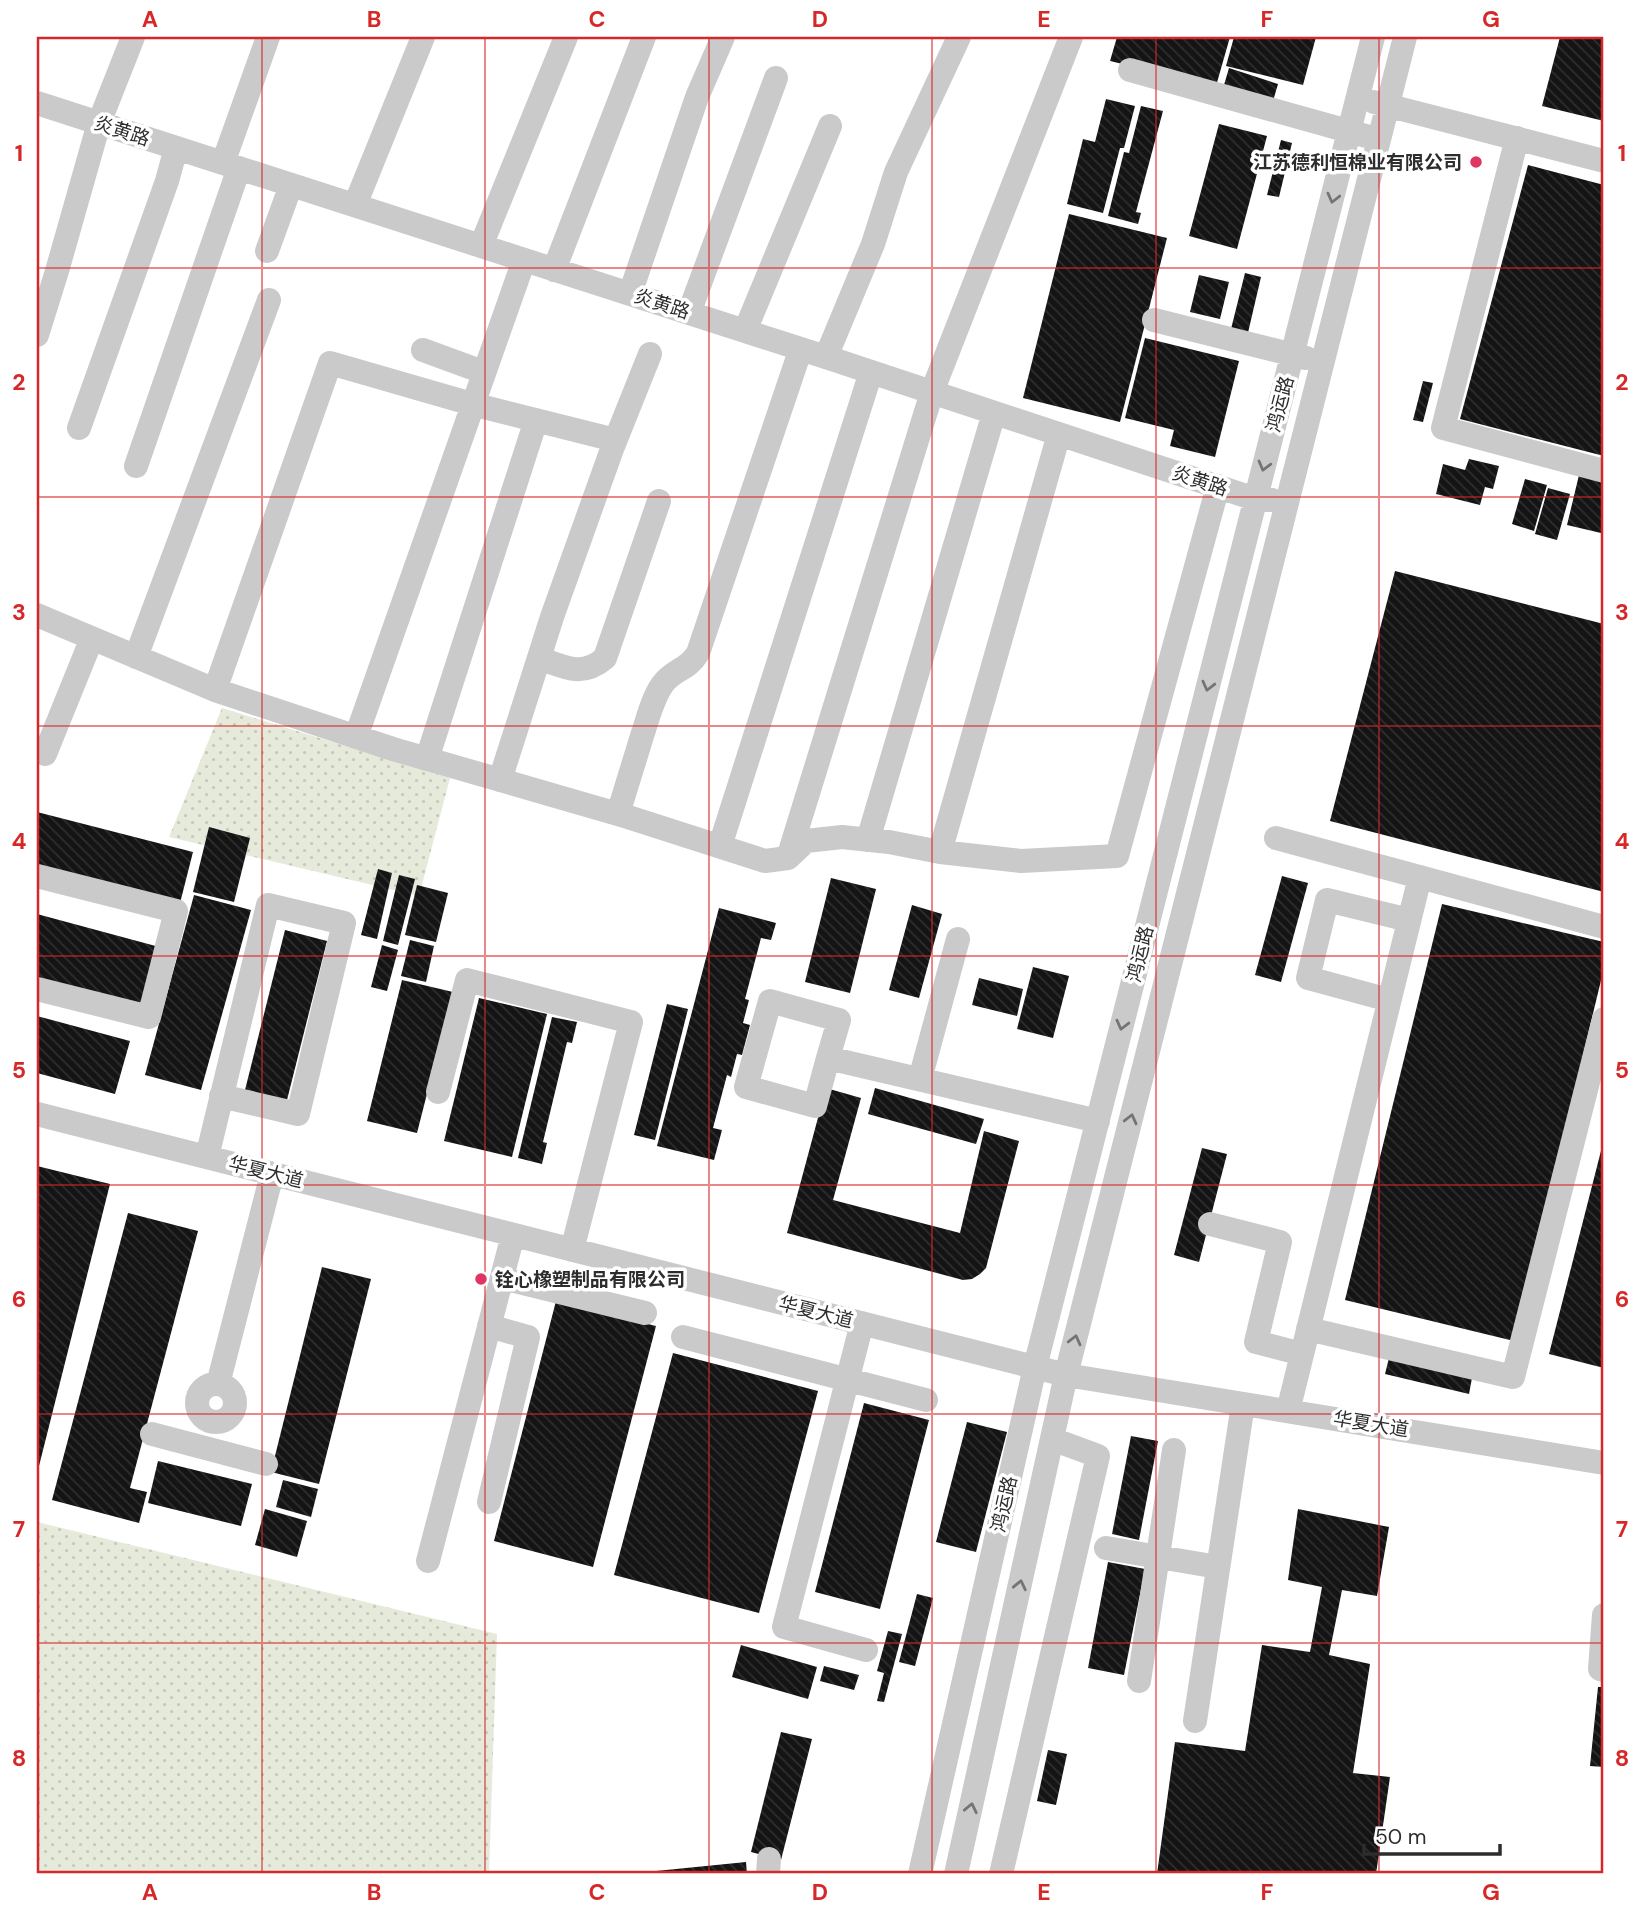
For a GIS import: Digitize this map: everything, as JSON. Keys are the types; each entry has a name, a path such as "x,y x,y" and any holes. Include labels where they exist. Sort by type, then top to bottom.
{"street":[{"path":"37,335 99,123 133,37"},
{"path":"136,466 231,166 268,37"},
{"path":"355,205 423,37"},
{"path":"481,246 566,37"},
{"path":"554,270 644,37"},
{"path":"630,294 697,97 723,37"},
{"path":"827,357 873,244 896,172 960,37"},
{"name":"鸿运路","path":"920,1874 1035,1367 1373,37"},
{"name":"鸿运路","path":"956,1874 1066,1375 1405,37"},
{"path":"788,858 932,392 1066,38"},
{"path":"1130,70 1380,140"},
{"path":"689,313 776,78"},
{"path":"1358,97 1604,160"},
{"name":"炎黄路","path":"37,104 827,357 1255,499 1287,501"},
{"path":"746,331 830,126"},
{"path":"1517,138 1443,428 1604,471"},
{"path":"79,428 167,181 176,148"},
{"path":"267,251 291,185"},
{"path":"356,737 524,260"},
{"path":"136,657 269,300"},
{"path":"1154,320 1323,362"},
{"path":"423,350 483,372"},
{"path":"500,780 552,617 615,440 650,354"},
{"path":"618,814 653,702 662,684 672,673 683,670 692,663 698,653 797,360"},
{"path":"215,690 330,363 472,404 615,440"},
{"path":"719,846 871,372"},
{"path":"868,840 995,413"},
{"path":"427,759 536,420"},
{"path":"940,852 1059,434"},
{"path":"37,615 215,690 356,737 618,814 765,861 788,858 806,841 842,837 1021,861 1117,856 1218,486"},
{"path":"539,657 570,669 596,666 606,657 659,501"},
{"path":"45,754 92,638"},
{"path":"1276,838 1604,928"},
{"path":"37,876 176,911 149,1017 37,989"},
{"path":"1288,1411 1420,877"},
{"path":"1389,1000 1308,978 1327,900 1409,920"},
{"path":"207,1157 268,905 344,923 298,1114 222,1096"},
{"path":"920,1079 958,939"},
{"path":"438,1092 467,979 631,1021 572,1250"},
{"path":"770,1001 839,1020 828,1058 814,1106 746,1087 770,1001"},
{"path":"1308,1329 1513,1377 1604,1019"},
{"path":"828,1058 1098,1121"},
{"name":"华夏大道","path":"37,1114 1066,1375 1604,1463"},
{"path":"205,1448 211,1421 223,1420 234,1405 231,1393 218,1384 272,1174"},
{"path":"1210,1224 1280,1242 1256,1342 1302,1354"},
{"path":"428,1561 513,1235"},
{"path":"502,1278 645,1313"},
{"path":"862,1323 784,1627 866,1650"},
{"path":"489,1326 528,1337 489,1502"},
{"path":"683,1337 926,1400"},
{"path":"1195,1721 1243,1404"},
{"path":"152,1434 266,1464"},
{"path":"1001,1874 1098,1456 1052,1439"},
{"path":"1139,1681 1174,1450"},
{"path":"1106,1548 1218,1567"},
{"path":"1604,1615 1600,1669 1604,1670"}],"shaded area":[{"path":"222,708 450,778 419,896 169,837"},
{"path":"37,1522 497,1634 489,1874 37,1874"}],"building":[{"path":"1117,37 1230,37 1216,86 1110,61"},
{"path":"1234,37 1316,37 1303,85 1226,66"},
{"path":"1560,37 1604,37 1604,121 1542,106"},
{"path":"1229,68 1278,84 1273,101 1224,85"},
{"path":"1106,99 1135,106 1124,148 1120,148 1103,213 1067,204 1083,139 1095,142"},
{"path":"1141,106 1163,111 1136,212 1141,213 1138,224 1108,216 1124,152 1129,153"},
{"path":"1219,124 1267,136 1237,249 1189,236"},
{"path":"1281,140 1292,143 1279,197 1267,195"},
{"path":"1528,165 1604,185 1604,456 1460,419"},
{"path":"1069,214 1167,238 1120,422 1023,398"},
{"path":"1245,273 1261,277 1247,337 1230,333"},
{"path":"1199,275 1229,282 1220,319 1190,312"},
{"path":"1145,338 1239,361 1215,457 1170,446 1174,430 1125,418"},
{"path":"1423,381 1433,383 1423,422 1413,420"},
{"path":"1469,459 1499,466 1493,489 1485,487 1480,505 1436,494 1443,464 1465,470"},
{"path":"1579,475 1604,482 1604,522 1601,533 1567,525"},
{"path":"1525,479 1547,485 1534,531 1512,524"},
{"path":"1548,488 1570,494 1557,540 1535,534"},
{"path":"1395,571 1604,624 1604,892 1330,821"},
{"path":"37,812 193,852 178,911 37,875"},
{"path":"209,827 250,838 234,902 193,892"},
{"path":"378,869 392,873 377,939 361,935"},
{"path":"399,875 415,879 398,945 383,941"},
{"path":"1282,876 1308,883 1281,982 1255,975"},
{"path":"831,878 876,889 850,993 805,982"},
{"path":"417,885 448,893 436,942 405,935"},
{"path":"194,895 251,910 201,1090 145,1075"},
{"path":"1442,904 1604,942 1604,968 1514,1341 1345,1300"},
{"path":"912,905 942,914 919,998 889,990"},
{"path":"719,908 776,923 771,940 761,938 745,999 749,1000 743,1023 750,1025 742,1055 737,1054 731,1077 727,1075 713,1128 722,1130 714,1160 657,1146"},
{"path":"37,914 163,948 146,1010 37,983"},
{"path":"285,930 327,941 286,1104 244,1094"},
{"path":"410,940 434,946 426,982 401,976"},
{"path":"382,945 398,950 387,991 371,987"},
{"path":"1033,967 1069,976 1053,1038 1017,1029"},
{"path":"979,978 1023,989 1017,1016 972,1005"},
{"path":"402,980 453,992 417,1133 367,1121"},
{"path":"479,998 547,1014 512,1157 444,1141"},
{"path":"667,1004 688,1009 655,1140 634,1135"},
{"path":"37,1016 130,1041 115,1094 37,1073"},
{"path":"552,1017 577,1022 572,1043 567,1042 543,1142 547,1143 542,1164 518,1158"},
{"path":"826,1088 861,1098 833,1200 960,1233 984,1131 1019,1141 986,1268 980,1274 963,1280 787,1233"},
{"path":"875,1088 984,1119 976,1144 868,1114"},
{"path":"1604,1143 1604,1368 1549,1354"},
{"path":"1202,1148 1227,1154 1199,1262 1174,1255"},
{"path":"37,1166 110,1184 38,1470 37,1470"},
{"path":"128,1213 198,1231 130,1488 147,1492 139,1523 52,1500"},
{"path":"322,1267 371,1279 319,1484 271,1472"},
{"path":"556,1301 656,1326 593,1567 494,1541"},
{"path":"673,1353 818,1391 759,1613 614,1575"},
{"path":"1389,1358 1472,1378 1469,1394 1385,1374"},
{"path":"864,1403 929,1420 880,1609 815,1592"},
{"path":"967,1422 1007,1432 976,1552 936,1542"},
{"path":"1131,1436 1158,1441 1139,1540 1112,1534"},
{"path":"158,1461 252,1484 241,1526 148,1503"},
{"path":"283,1480 318,1489 311,1517 276,1507"},
{"path":"265,1509 307,1521 297,1557 255,1545"},
{"path":"1298,1509 1389,1527 1377,1596 1342,1590 1329,1655 1370,1664 1353,1773 1390,1777 1376,1874 1157,1874 1175,1742 1245,1751 1262,1645 1310,1652 1322,1587 1288,1580"},
{"path":"1108,1562 1145,1569 1124,1675 1088,1668"},
{"path":"917,1594 933,1598 915,1666 899,1662"},
{"path":"888,1631 902,1634 884,1702 877,1701 884,1673 877,1671"},
{"path":"741,1645 817,1667 808,1699 732,1677"},
{"path":"824,1666 859,1675 854,1690 820,1681"},
{"path":"1598,1687 1604,1687 1604,1767 1590,1766"},
{"path":"781,1732 812,1739 781,1860 751,1852"},
{"path":"1048,1750 1067,1754 1056,1805 1037,1801"},
{"path":"746,1862 747,1874 646,1874 646,1872"}],"place":[{"name":"江苏德利恒棉业有限公司","path":"1476,162"},
{"name":"铨心橡塑制品有限公司","path":"481,1279"}]}
